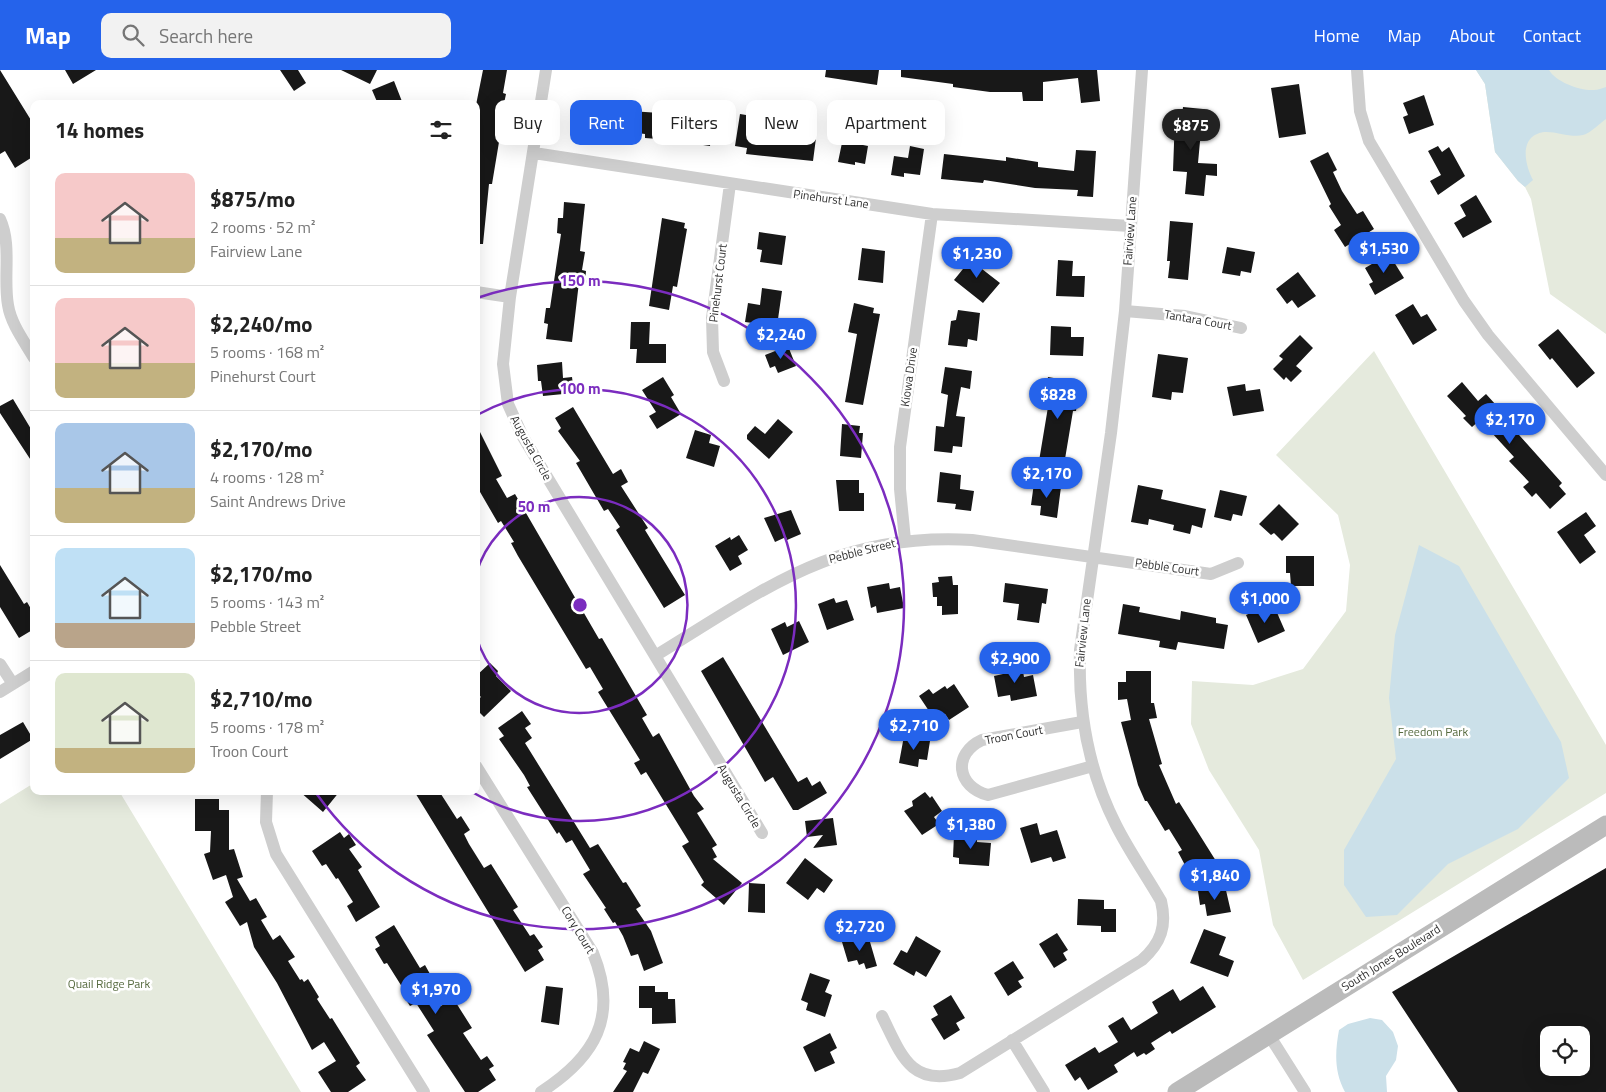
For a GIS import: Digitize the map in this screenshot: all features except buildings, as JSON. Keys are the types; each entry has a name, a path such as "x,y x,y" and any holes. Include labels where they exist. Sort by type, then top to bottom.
{"street":[{"name":"Augusta Circle","path":"546,70 510,298 502,364 508,404 523,437 762,833"},
{"name":"Fairview Lane","path":"882,1016 902,1057 920,1074 932,1077 945,1077 960,1074 1142,960 1155,946 1164,928 1161,900 1116,825 1093,766 1082,722 1080,650 1125,311 1142,70"},
{"path":"1357,70 1360,111 1366,134 1464,301 1488,335 1606,475"},
{"name":"Pinehurst Lane","path":"534,154 932,214 1130,226"},
{"name":"Pinehurst Court","path":"724,381 713,352 712,318 730,184"},
{"name":"Kiowa Drive","path":"905,540 900,489 900,447 932,214"},
{"path":"0,219 6,243 8,307 15,326 30,351"},
{"path":"480,293 510,298"},
{"name":"Tantara Court","path":"1125,311 1185,316 1241,328"},
{"name":"Pebble Street","path":"655,656 785,577 841,554 905,540 937,538 972,540 1093,557"},
{"name":"Pebble Court","path":"1093,557 1211,574 1238,563"},
{"path":"0,664 13,684"},
{"path":"0,692 30,673"},
{"name":"Troon Court","path":"1082,722 982,740 970,746 963,756 962,768 966,781 975,792 988,795 1093,766"},
{"name":"Cory Court","path":"480,772 593,953 603,985 602,1019 589,1050 570,1072 541,1092"},
{"path":"267,795 266,822 276,854 424,1092"},
{"name":"South Jones Boulevard","path":"1177,1092 1606,825"},
{"path":"1269,1035 1305,1092"},
{"path":"1012,1040 1044,1092"}],"green space":[{"path":"1476,70 1606,70 1606,334 1550,294 1531,199 1525,187 1495,152 1485,84"},
{"name":"Freedom Park","path":"1374,351 1606,745 1606,793 1303,980 1273,925 1259,850 1209,770 1191,724 1192,681 1253,685 1303,669 1346,611 1350,565 1338,515 1276,455"},
{"name":"Quail Ridge Park","path":"30,785 30,795 121,795 301,1092 0,1092 0,804"}],"water":[{"path":"1476,70 1549,70 1563,82 1575,87 1594,90 1606,87 1606,119 1583,135 1574,136 1544,132 1530,139 1527,145 1526,159 1533,180 1525,187 1495,152 1485,84"},
{"path":"1419,545 1459,566 1561,742 1569,778 1518,829 1448,864 1397,915 1366,917 1344,885 1344,850 1396,759 1389,698 1395,635"},
{"path":"1370,1018 1382,1020 1393,1032 1398,1046 1396,1060 1386,1076 1387,1092 1345,1092 1341,1084 1336,1062 1339,1030 1348,1024"}]}
